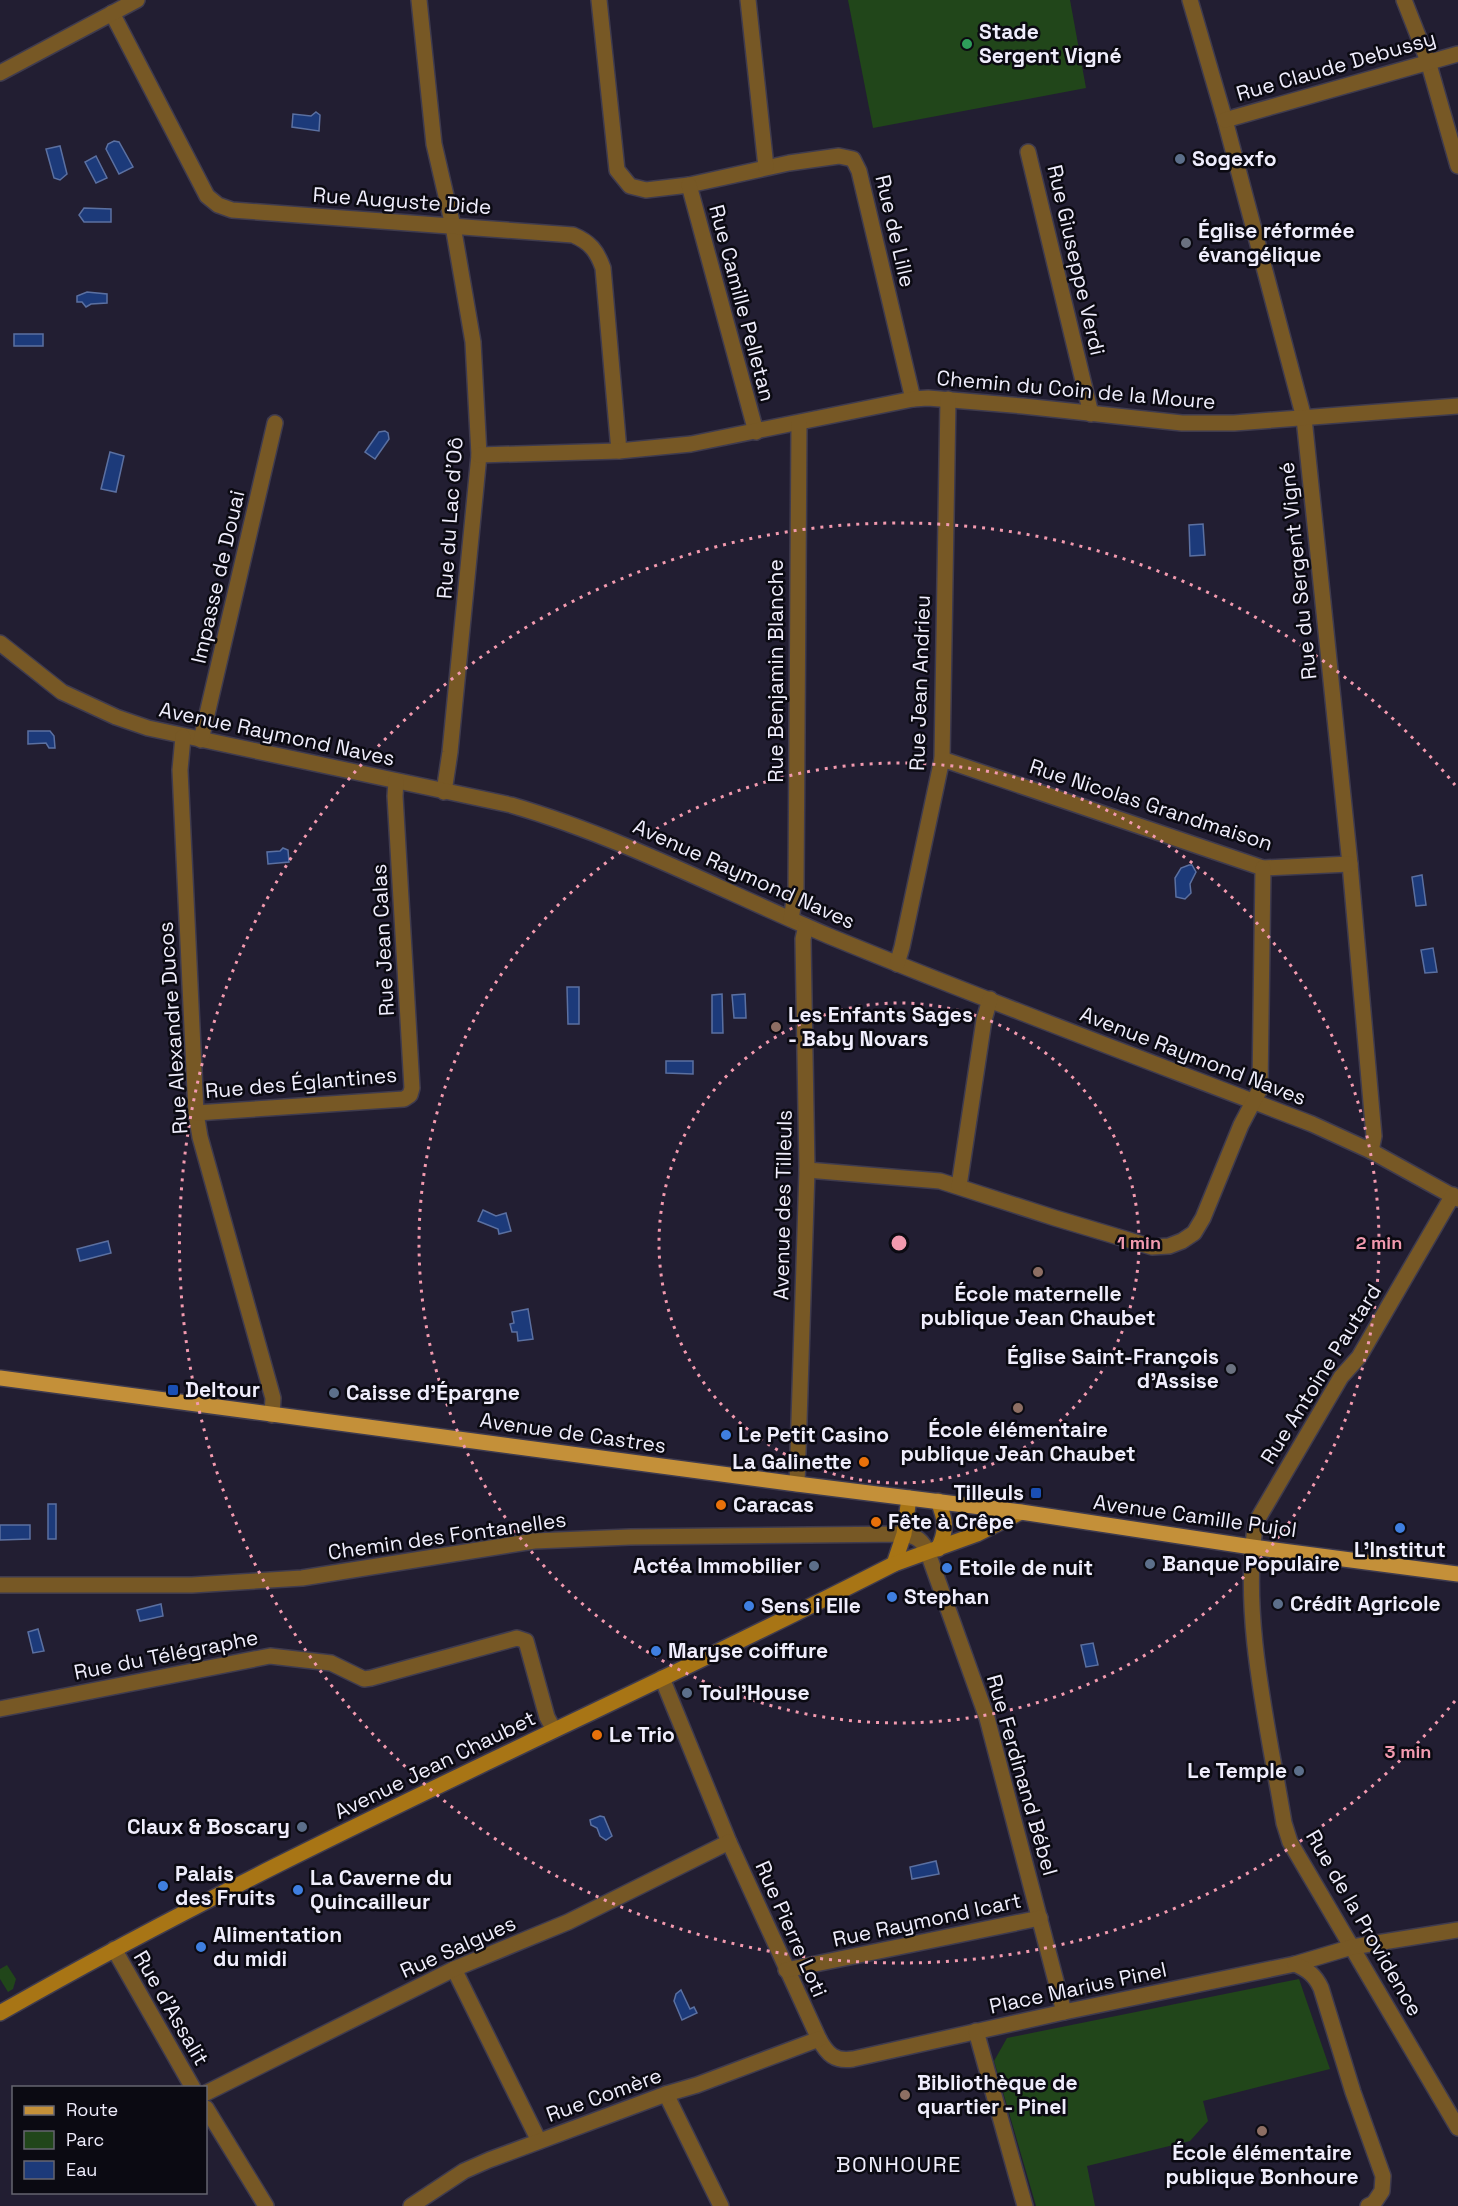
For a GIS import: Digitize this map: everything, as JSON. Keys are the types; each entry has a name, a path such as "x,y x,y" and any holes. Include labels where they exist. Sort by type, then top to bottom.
{"main road":[{"name":"Avenue de Castres","path":"0,1378 933,1501"},
{"path":"894,1564 904,1534 909,1498"},
{"name":"Avenue Camille Pujol","path":"933,1501 1458,1574"},
{"path":"933,1501 944,1517 945,1535 933,1551"},
{"name":"Avenue Jean Chaubet","path":"0,2013 114,1950 358,1826 894,1564 977,1534 1021,1512"}],"street":[{"path":"0,73 137,0"},
{"name":"Rue du Lac d'Oô","path":"419,0 434,144 453,226 473,342 479,455 450,752 444,792"},
{"path":"599,0 617,170 630,186 646,190 689,185 766,167 748,0"},
{"name":"Rue du Sergent Vigné","path":"1190,0 1225,120 1304,418 1350,864 1374,1136 1371,1150"},
{"path":"1404,0 1428,61 1458,166"},
{"name":"Rue Auguste Dide","path":"112,13 207,196 218,205 232,210 573,235 586,241 598,253 603,268 619,451"},
{"name":"Rue Claude Debussy","path":"1225,120 1458,54"},
{"name":"Rue Giuseppe Verdi","path":"1028,152 1090,414"},
{"name":"Rue de Lille","path":"766,167 840,156 853,159 859,171 913,399"},
{"name":"Rue Camille Pelletan","path":"689,185 756,432"},
{"name":"Chemin du Coin de la Moure","path":"479,455 619,451 691,444 913,399 948,399 1182,423 1234,423 1458,406"},
{"name":"Rue Jean Andrieu","path":"897,964 942,759 948,399"},
{"name":"Impasse de Douai","path":"201,740 275,423"},
{"name":"Rue Benjamin Blanche","path":"791,919 796,889 799,423"},
{"name":"Avenue Raymond Naves","path":"0,643 62,692 148,728 444,792 511,804 562,820 897,964 1312,1124 1371,1150 1456,1197"},
{"name":"Rue Alexandre Ducos","path":"183,737 180,770 196,1113 200,1137 273,1398 272,1415"},
{"name":"Rue Nicolas Grandmaison","path":"942,759 1263,868 1350,864"},
{"name":"Rue Jean Calas","path":"396,781 412,1088 410,1095"},
{"path":"807,1170 940,1181 1130,1241 1152,1246 1169,1246 1182,1241 1194,1233 1203,1218 1240,1125 1260,1089 1263,868"},
{"name":"Avenue des Tilleuls","path":"797,1484 807,1170 803,939 806,926"},
{"path":"958,1186 984,1020 990,999"},
{"name":"Rue des Églantines","path":"196,1113 404,1099 410,1095"},
{"name":"Rue Antoine Pautard","path":"1252,1547 1256,1522 1269,1499 1341,1377 1359,1357 1456,1197"},
{"path":"904,1534 919,1539 933,1551"},
{"name":"Chemin des Fontanelles","path":"0,1585 192,1585 302,1578 534,1541 630,1537 904,1534"},
{"name":"Rue de la Providence","path":"1252,1547 1251,1592 1259,1671 1284,1823 1290,1842 1458,2128"},
{"name":"Rue Ferdinand Bébel","path":"933,1551 987,1718 1064,2012"},
{"name":"Rue du Télégraphe","path":"0,1709 270,1656 331,1663 364,1678 371,1678 517,1638 526,1641 548,1717 554,1730"},
{"name":"Rue Pierre Loti","path":"662,1678 729,1842 786,1970 825,2050 832,2057 844,2061 976,2031"},
{"name":"Rue Salgues","path":"207,2092 454,1969 568,1922 729,1842"},
{"name":"Rue Raymond Icart","path":"786,1970 1040,1918"},
{"name":"Place Marius Pinel","path":"1025,2206 976,2031 1295,1964 1352,1947 1458,1930"},
{"name":"Rue d'Assalit","path":"114,1950 192,2086"},
{"path":"1295,1964 1316,1977 1321,1988 1353,2092 1383,2176 1382,2192 1374,2203 1368,2206"},
{"path":"454,1969 539,2141"},
{"name":"Rue Comère","path":"411,2206 464,2171 539,2141 819,2039"},
{"path":"666,2094 721,2206"},
{"path":"207,2110 266,2206"}],"green space":[{"name":"Stade Sergent Vigné","path":"848,0 1070,0 1086,88 873,128"},
{"path":"7,1965 16,1979 13,1989 8,1992 0,1979 0,1969"},
{"path":"1299,1979 1330,2069 1203,2101 1208,2121 1190,2141 1087,2166 1095,2206 1036,2206 994,2061 1007,2038"}],"water":[{"path":"316,112 320,115 319,131 292,127 293,114 311,116"},
{"path":"114,141 119,142 133,167 119,174 106,149 108,144"},
{"path":"60,146 67,174 60,180 54,178 46,149"},
{"path":"96,156 107,178 96,183 85,162"},
{"path":"84,208 111,209 111,222 84,222 79,215"},
{"path":"87,292 107,294 107,303 91,304 86,307 82,302 77,302 77,296"},
{"path":"14,334 43,334 43,346 14,346"},
{"path":"385,431 389,439 375,459 365,452 379,432"},
{"path":"110,452 124,456 116,492 101,489"},
{"path":"1203,524 1205,555 1190,556 1189,525"},
{"path":"28,731 50,731 54,736 55,748 49,748 46,743 28,744"},
{"path":"283,848 288,850 289,862 268,864 267,852 280,851"},
{"path":"1192,865 1196,872 1190,884 1191,893 1185,899 1176,897 1175,878 1181,868"},
{"path":"1422,875 1426,905 1416,906 1412,877"},
{"path":"1433,948 1437,972 1425,973 1421,950"},
{"path":"567,987 579,987 579,1024 568,1024"},
{"path":"722,994 723,1033 712,1033 712,995"},
{"path":"745,994 746,1018 734,1018 732,995"},
{"path":"666,1061 693,1061 693,1074 666,1073"},
{"path":"483,1210 496,1216 506,1213 511,1231 499,1234 498,1229 478,1221"},
{"path":"108,1241 111,1253 80,1261 77,1249"},
{"path":"528,1309 533,1339 518,1341 517,1332 512,1332 510,1324 514,1323 512,1312"},
{"path":"48,1504 56,1504 56,1539 48,1539"},
{"path":"0,1525 30,1525 30,1539 0,1540"},
{"path":"161,1604 163,1616 140,1621 137,1610"},
{"path":"38,1629 44,1651 33,1653 28,1632"},
{"path":"1093,1643 1098,1665 1086,1667 1081,1645"},
{"path":"600,1816 604,1817 612,1836 606,1840 600,1836 597,1828 591,1825 590,1820"},
{"path":"936,1861 939,1874 912,1879 910,1867"},
{"path":"681,1990 690,2009 694,2007 697,2013 682,2020 674,2001 676,1994"}],"place":[{"name":"Stade Sergent Vigné","path":"967,44"},
{"name":"Sogexfo","path":"1180,159"},
{"name":"Église réformée évangélique","path":"1186,243"},
{"name":"Les Enfants Sages - Baby Novars","path":"776,1027"},
{"name":"École maternelle publique Jean Chaubet","path":"1038,1272"},
{"name":"Église Saint-François d'Assise","path":"1231,1369"},
{"name":"Deltour","path":"173,1390"},
{"name":"Caisse d'Épargne","path":"334,1393"},
{"name":"École élémentaire publique Jean Chaubet","path":"1018,1408"},
{"name":"Le Petit Casino","path":"726,1435"},
{"name":"La Galinette","path":"864,1462"},
{"name":"Tilleuls","path":"1036,1493"},
{"name":"Caracas","path":"721,1505"},
{"name":"Fête à Crêpe","path":"876,1522"},
{"name":"L'Institut","path":"1400,1528"},
{"name":"Banque Populaire","path":"1150,1564"},
{"name":"Actéa Immobilier","path":"814,1566"},
{"name":"Etoile de nuit","path":"947,1568"},
{"name":"Stephan","path":"892,1597"},
{"name":"Crédit Agricole","path":"1278,1604"},
{"name":"Sens i Elle","path":"749,1606"},
{"name":"Maryse coiffure","path":"656,1651"},
{"name":"Toul'House","path":"687,1693"},
{"name":"Le Trio","path":"597,1735"},
{"name":"Le Temple","path":"1299,1771"},
{"name":"Claux & Boscary","path":"302,1827"},
{"name":"Palais des Fruits","path":"163,1886"},
{"name":"La Caverne du Quincailleur","path":"298,1890"},
{"name":"Alimentation du midi","path":"201,1947"},
{"name":"Bibliothèque de quartier - Pinel","path":"905,2095"},
{"name":"École élémentaire publique Bonhoure","path":"1262,2131"}],"district":[{"name":"BONHOURE","path":"899,2164"}]}
